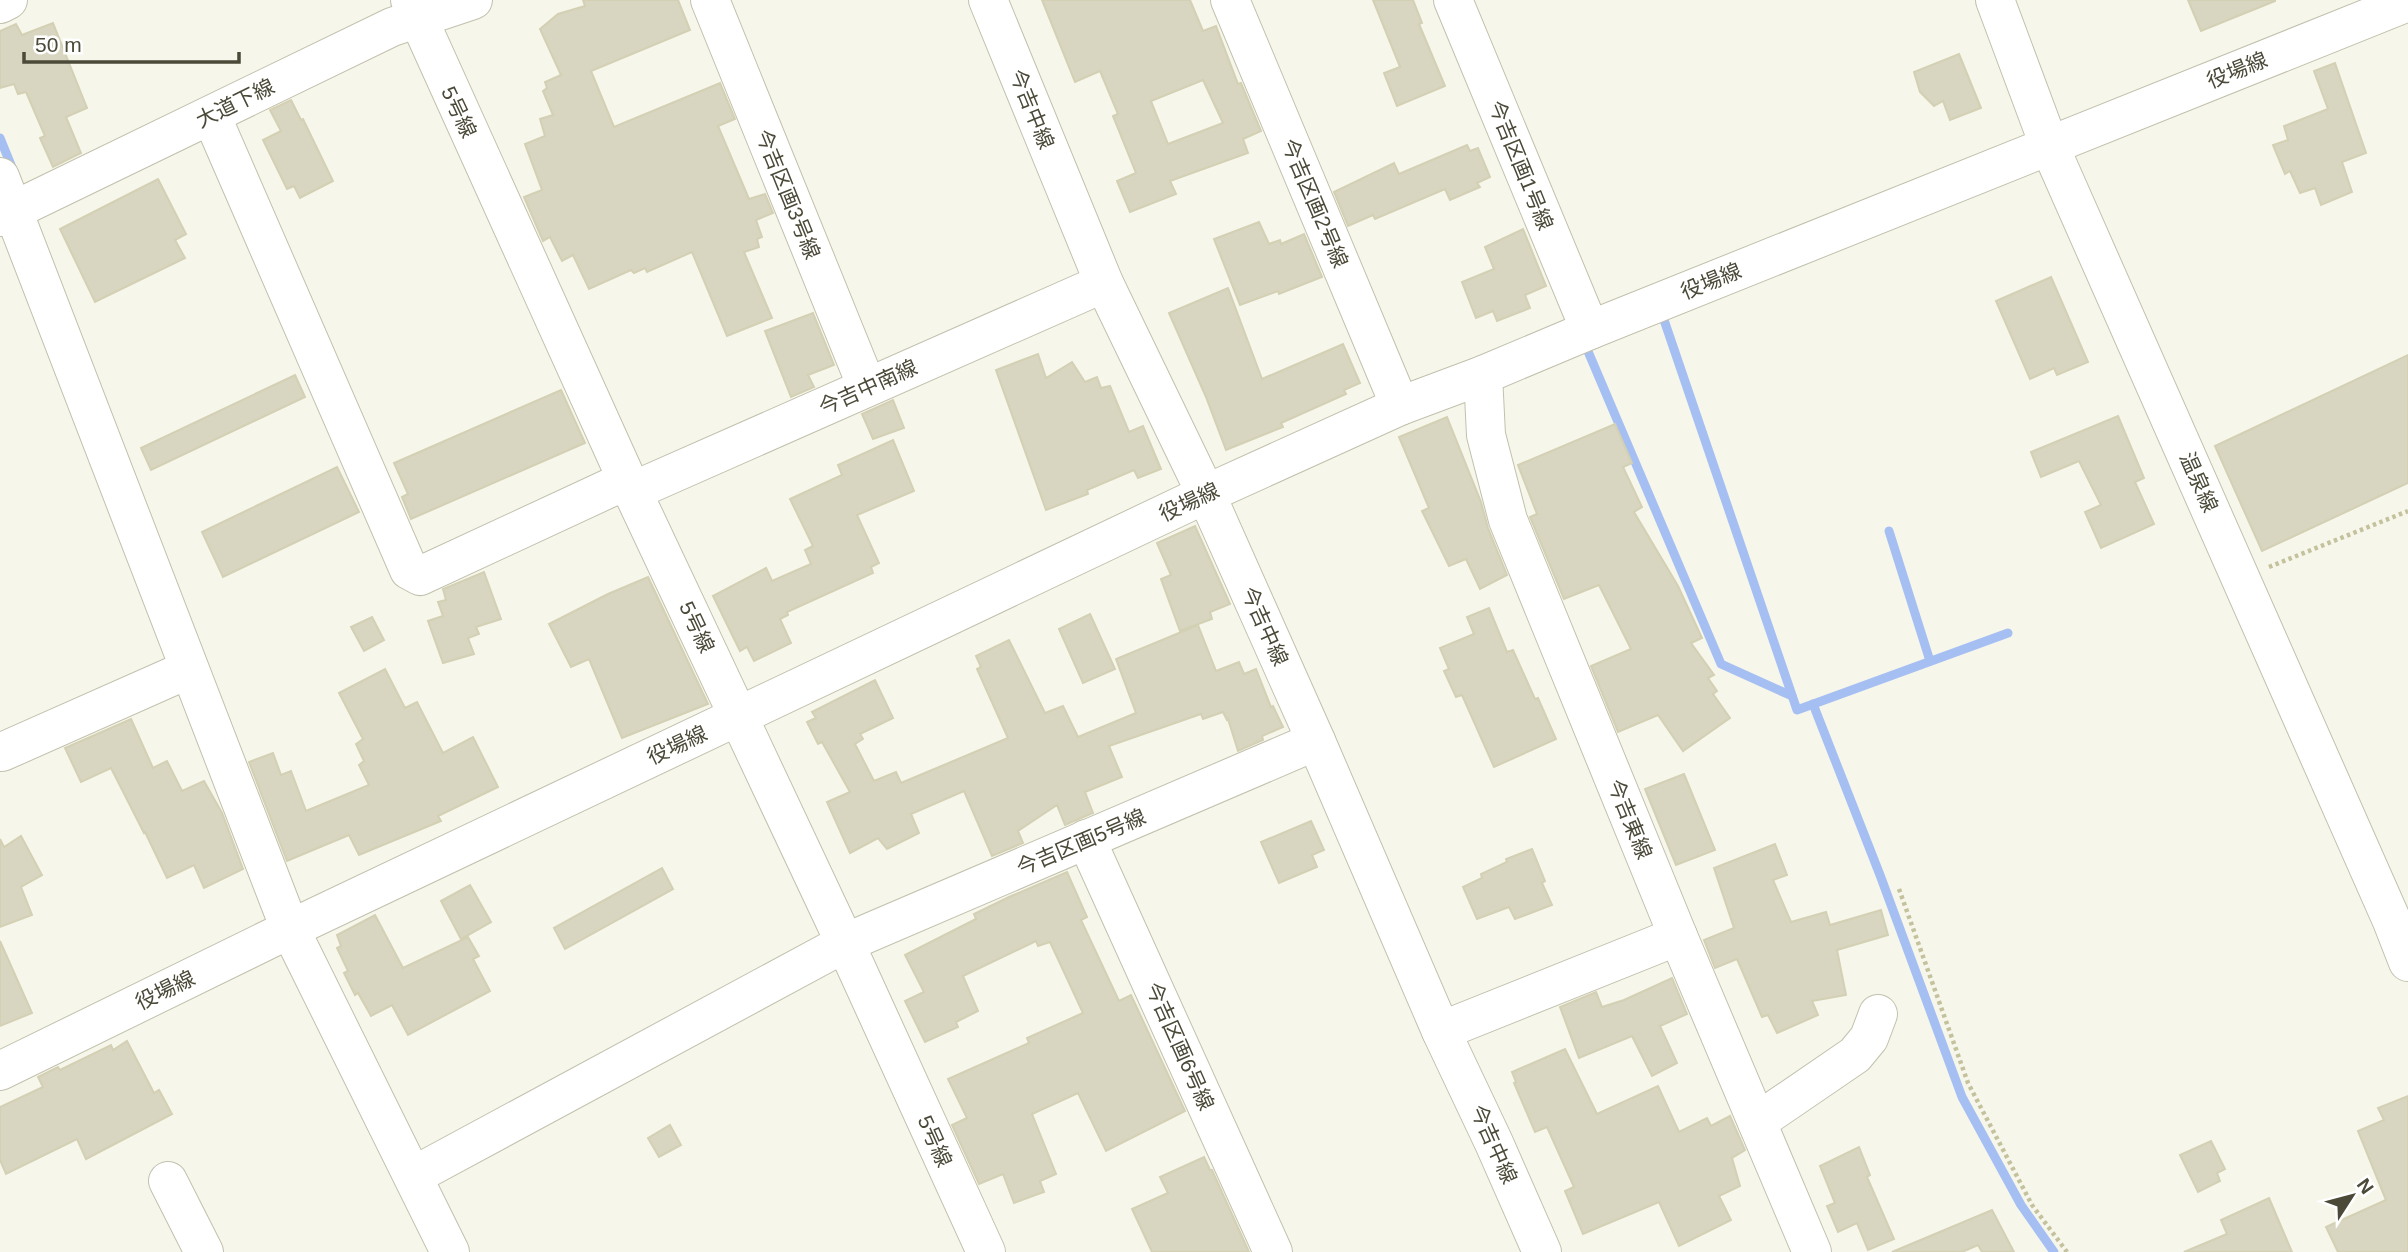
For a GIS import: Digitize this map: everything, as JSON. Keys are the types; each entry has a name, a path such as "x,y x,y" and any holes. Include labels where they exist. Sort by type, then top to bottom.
{"street":[{"path":"0,4 8,0"},
{"name":"大道下線","path":"4,201 211,115 392,27 413,9 445,11 473,0"},
{"name":"今吉区画3号線","path":"710,0 867,387"},
{"name":"今吉中線","path":"988,0 1104,283 1206,494 1441,1031 1542,1252"},
{"name":"今吉区画2号線","path":"1230,0 1400,406"},
{"name":"今吉区画1号線","path":"1453,0 1590,330"},
{"name":"温泉線","path":"1995,0 2049,145 2408,962"},
{"name":"役場線","path":"0,1071 290,929 1206,494 1400,406 1483,375 2408,2"},
{"name":"5号線","path":"413,9 630,485 845,943 986,1252"},
{"name":"今吉中南線","path":"211,115 409,570 420,576 867,387 1104,283"},
{"path":"4,201 290,929 450,1252"},
{"name":"今吉東線","path":"1483,375 1486,435 1508,520 1678,936 1812,1252"},
{"path":"0,751 189,669"},
{"name":"今吉区画5号線","path":"413,1175 845,943 1316,741"},
{"name":"今吉区画6号線","path":"1086,839 1273,1252"},
{"path":"1441,1031 1678,936"},
{"path":"1757,1122 1855,1055 1869,1038 1878,1014"},
{"path":"169,1181 204,1252"}],"path":[{"path":"2259,571 2408,511"},
{"path":"1899,889 1968,1083 2032,1205 2067,1252"}],"building":[{"path":"583,0 678,0 690,30 591,71 614,127 720,83 735,119 718,126 749,199 765,194 773,213 756,220 762,237 757,239 759,247 744,252 772,318 727,336 692,252 647,272 645,268 634,273 631,270 589,289 573,255 562,261 550,237 543,241 524,197 542,190 525,144 545,136 540,119 553,115 543,91 547,88 545,82 561,75 540,29 558,14 585,6"},
{"path":"1042,0 1190,0 1203,31 1216,26 1238,84 1241,83 1261,131 1243,139 1248,153 1170,181 1176,194 1130,212 1117,181 1136,173 1113,116 1118,114 1100,71 1075,82","holes":["1203,80 1223,123 1168,144 1151,101"]},
{"path":"1373,0 1413,0 1422,23 1419,24 1445,86 1397,106 1384,73 1400,67"},
{"path":"2188,0 2275,0 2275,1 2201,31"},
{"path":"53,23 87,108 66,117 81,153 53,167 40,138 45,136 26,92 18,94 14,84 0,88 0,31 16,24 22,35"},
{"path":"1959,54 1981,108 1950,120 1943,101 1934,106 1920,92 1914,72"},
{"path":"2335,63 2366,153 2342,162 2352,192 2321,205 2315,188 2300,193 2290,171 2285,174 2273,145 2288,140 2284,126 2328,109 2314,71"},
{"path":"291,100 333,181 300,198 294,186 287,189 263,140 281,131 270,110"},
{"path":"1467,145 1470,151 1478,148 1490,177 1477,183 1480,187 1450,200 1445,189 1375,219 1373,215 1348,226 1334,192 1394,163 1399,174"},
{"path":"158,179 186,234 175,240 185,258 95,302 60,229"},
{"path":"1259,222 1269,244 1280,240 1281,244 1304,234 1322,277 1279,294 1278,291 1240,305 1214,239"},
{"path":"1523,229 1546,286 1525,295 1530,308 1497,321 1493,311 1476,318 1462,282 1494,269 1485,247"},
{"path":"2051,277 2088,362 2057,375 2054,368 2030,379 1996,301"},
{"path":"1228,288 1262,379 1343,344 1360,383 1344,390 1346,394 1281,423 1283,427 1226,450 1169,313"},
{"path":"813,313 834,365 808,375 814,387 791,397 765,331"},
{"path":"1038,354 1046,378 1072,362 1085,382 1097,377 1101,388 1110,386 1129,432 1143,426 1161,469 1138,478 1134,470 1087,490 1088,494 1046,510 996,370"},
{"path":"2408,355 2408,483 2262,551 2215,446"},
{"path":"295,375 305,397 151,470 141,448"},
{"path":"561,390 585,443 411,519 402,497 408,494 394,463"},
{"path":"893,400 904,428 873,439 862,414"},
{"path":"2118,416 2144,478 2135,482 2154,524 2101,548 2085,512 2101,505 2079,461 2041,477 2031,452"},
{"path":"1447,417 1507,575 1480,589 1466,559 1449,566 1422,511 1429,508 1399,437"},
{"path":"1615,424 1632,463 1623,467 1642,507 1634,512 1678,586 1702,638 1691,643 1714,675 1708,678 1717,691 1713,694 1730,718 1683,751 1658,715 1618,732 1591,666 1631,649 1599,585 1564,599 1530,517 1537,514 1518,465"},
{"path":"893,440 914,491 857,515 879,563 871,567 873,573 787,612 788,615 780,619 791,643 754,661 747,647 740,651 713,596 766,568 772,581 811,564 805,550 813,546 790,499 842,475 838,465"},
{"path":"337,467 359,512 223,577 202,532"},
{"path":"1195,526 1230,604 1210,612 1212,619 1180,631 1161,579 1171,575 1157,543"},
{"path":"484,572 501,619 476,627 479,634 468,638 474,654 443,663 428,621 443,616 438,602 446,600 443,589"},
{"path":"648,577 708,704 622,738 589,659 571,667 549,624"},
{"path":"1489,608 1507,652 1513,650 1556,739 1494,767 1462,695 1456,697 1444,671 1449,669 1440,648 1474,634 1467,617"},
{"path":"1090,614 1115,669 1083,683 1059,629"},
{"path":"372,617 384,640 364,651 351,627"},
{"path":"1198,625 1216,671 1239,662 1244,674 1256,669 1271,707 1273,706 1283,727 1238,751 1228,719 1223,712 1203,719 1201,714 1109,746 1122,777 1085,792 1093,813 1065,825 1057,805 1018,831 1023,843 992,856 964,791 911,814 919,833 887,849 878,838 850,853 827,802 850,792 822,742 818,744 807,722 816,718 812,712 875,680 893,718 860,734 863,739 855,744 874,781 896,772 901,783 1008,738 977,669 981,667 976,656 1009,640 1045,713 1063,706 1078,737 1136,713 1116,659"},
{"path":"385,669 405,708 417,702 443,753 473,737 498,787 438,816 441,821 359,855 349,835 287,861 249,762 273,753 281,775 291,771 306,811 369,785 359,765 364,761 356,744 363,739 339,693"},
{"path":"131,719 153,768 167,761 182,791 204,781 222,813 243,869 204,888 194,865 167,878 111,768 81,782 65,748"},
{"path":"1684,774 1715,850 1676,865 1645,789"},
{"path":"1311,821 1324,850 1312,855 1317,867 1279,883 1261,842"},
{"path":"21,836 42,875 21,887 32,915 0,927 0,839 4,847"},
{"path":"1775,844 1787,875 1773,880 1791,922 1826,912 1830,925 1881,910 1888,935 1837,950 1846,995 1812,1001 1818,1015 1777,1033 1768,1015 1762,1017 1737,959 1715,968 1704,940 1734,928 1714,868"},
{"path":"1532,849 1552,905 1515,919 1509,907 1477,919 1463,887 1482,878 1481,874 1507,862 1506,859"},
{"path":"662,868 673,889 565,949 554,928"},
{"path":"1067,872 1087,917 1081,920 1119,1001 1131,995 1185,1111 1106,1151 1078,1093 1032,1114 1056,1174 1040,1181 1044,1192 1014,1203 1003,1174 979,1184 952,1125 967,1118 948,1079 1029,1043 1027,1038 1083,1013 1050,942 1038,946 1036,941 963,976 978,1011 956,1022 958,1027 925,1042 905,1001 924,992 905,955 976,919 974,914"},
{"path":"470,885 491,922 461,939 441,901"},
{"path":"375,915 403,968 468,937 479,956 473,959 490,991 408,1035 392,1005 371,1016 358,993 355,995 344,973 348,971 337,948 341,946 337,935"},
{"path":"0,941 32,1013 0,1026"},
{"path":"1672,978 1687,1014 1660,1026 1677,1063 1652,1076 1632,1036 1579,1058 1560,1007 1596,992 1602,1007"},
{"path":"127,1041 154,1093 159,1090 172,1114 86,1159 77,1139 6,1174 0,1160 0,1107 43,1087 38,1077 58,1067 60,1070 111,1045 113,1050"},
{"path":"1565,1049 1597,1114 1658,1086 1679,1132 1707,1118 1711,1126 1730,1116 1745,1150 1732,1158 1740,1186 1719,1196 1731,1220 1679,1246 1659,1202 1583,1234 1565,1191 1574,1187 1547,1127 1535,1132 1512,1072"},
{"path":"2408,1096 2408,1252 2338,1252 2326,1227 2386,1200 2358,1131 2384,1120 2378,1108"},
{"path":"670,1125 681,1145 659,1157 648,1138"},
{"path":"2211,1141 2225,1169 2217,1173 2220,1181 2198,1192 2180,1155"},
{"path":"1859,1147 1870,1175 1867,1177 1894,1239 1868,1250 1857,1223 1838,1232 1827,1206 1835,1203 1820,1166"},
{"path":"1204,1157 1249,1252 1152,1252 1132,1209 1168,1193 1160,1177"},
{"path":"2269,1198 2292,1252 2184,1252 2227,1234 2221,1220"},
{"path":"1992,1210 2014,1252 1982,1252 1978,1245 1962,1252 1892,1252"}],"waterway":[{"path":"0,138 13,170"},
{"path":"1663,317 1797,710 2008,633"},
{"path":"1587,349 1721,664 1792,696"},
{"path":"1889,531 1930,661"},
{"path":"1813,704 1962,1097 2021,1205 2054,1252"}]}
